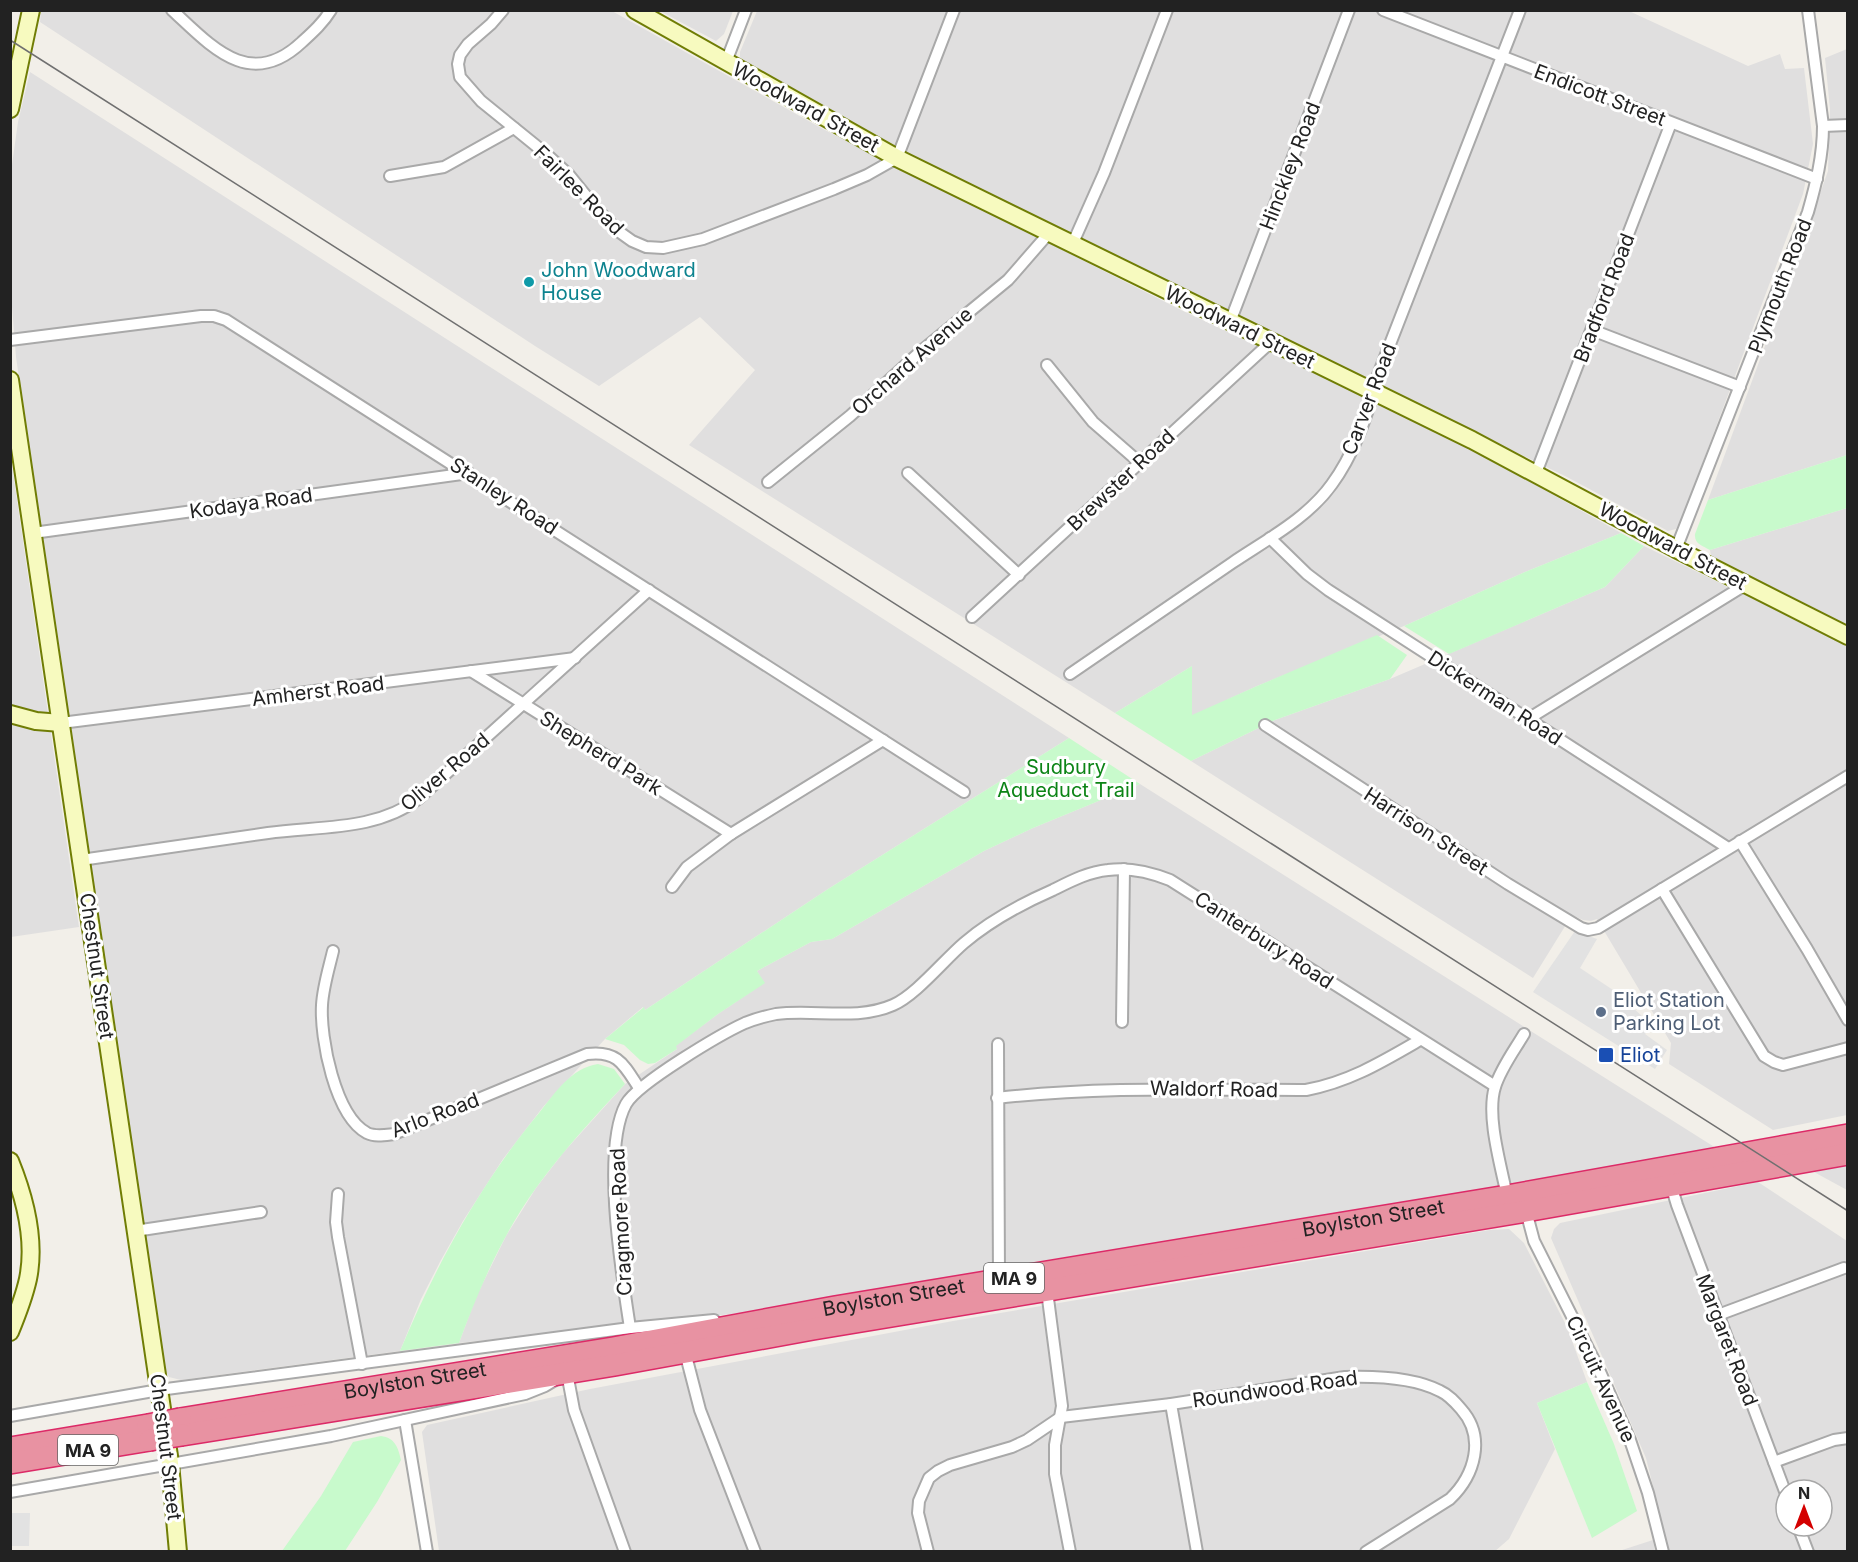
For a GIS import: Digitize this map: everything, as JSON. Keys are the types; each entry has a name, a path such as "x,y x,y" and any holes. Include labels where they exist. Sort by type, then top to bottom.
{"highway":[{"name":"Boylston Street","path":"181,1427 795,1314 1507,1196 1848,1135"},
{"name":"Boylston Street","path":"18,1454 181,1427 567,1373 847,1323 1526,1211 1848,1154"}],"main road":[{"path":"12,99 31,10"},
{"name":"Woodward Street","path":"635,10 897,158 1536,473 1676,549 1848,636"},
{"name":"Chestnut Street","path":"10,380 170,1463 178,1551"},
{"path":"10,714 36,721 61,723"},
{"path":"10,1161 24,1203 31,1253 26,1289 10,1332"}],"street":[{"path":"172,10 212,47 241,63 255,64 270,62 292,51 325,19 331,10"},
{"name":"Fairlee Road","path":"503,10 468,44 460,55 459,77 481,101 569,175 618,231 646,247 663,248 703,239 834,189 873,172 897,158"},
{"path":"726,62 746,10"},
{"path":"897,158 954,10"},
{"path":"1072,245 1104,173 1167,10"},
{"name":"Hinckley Road","path":"1230,322 1349,10"},
{"name":"Endicott Street","path":"1383,10 1817,179"},
{"name":"Carver Road","path":"1070,674 1270,538 1320,500 1332,484 1343,467 1368,410 1378,375 1520,10"},
{"name":"Plymouth Road","path":"1676,549 1808,212 1817,179 1823,145 1823,126 1808,10"},
{"name":"Bradford Road","path":"1536,473 1671,123"},
{"path":"1823,126 1848,124"},
{"path":"390,176 444,167 514,128"},
{"name":"Orchard Avenue","path":"768,482 850,416 919,353 1008,280 1049,233"},
{"name":"Stanley Road","path":"10,340 201,316 214,316 226,320 964,792"},
{"path":"1592,330 1740,387"},
{"name":"Brewster Road","path":"972,617 1271,342"},
{"path":"1047,365 1093,422 1140,463"},
{"path":"908,473 1019,575"},
{"name":"Kodaya Road","path":"33,533 469,474"},
{"name":"Dickerman Road","path":"1270,538 1307,574 1328,590 1728,848"},
{"path":"1528,719 1745,585"},
{"name":"Oliver Road","path":"81,860 383,818 401,811 418,799 649,590"},
{"name":"Amherst Road","path":"61,723 575,658"},
{"name":"Shepherd Park","path":"471,671 731,834"},
{"name":"Harrison Street","path":"1265,725 1508,884 1581,928 1595,930 1662,889"},
{"path":"672,886 699,857 731,834 883,740"},
{"path":"1848,776 1662,889 1764,1056 1784,1065 1848,1048"},
{"path":"1740,841 1848,1020"},
{"path":"1122,1022 1124,869"},
{"name":"Canterbury Road","path":"1017,906 1086,875 1108,870 1142,870 1170,880 1495,1086"},
{"name":"Cragmore Road","path":"630,1328 618,1233 616,1143 620,1120 627,1103 639,1088 734,1029 761,1018 790,1013 867,1012 896,1004 964,943 1017,906"},
{"name":"Arlo Road","path":"333,951 322,1005 328,1061 344,1105 359,1127 368,1134 378,1136 394,1134 587,1054 608,1054 617,1058 639,1088"},
{"path":"1507,1196 1492,1113 1495,1086 1524,1034"},
{"name":"Waldorf Road","path":"998,1098 1121,1088 1306,1090 1331,1085 1374,1066 1420,1040"},
{"path":"998,1044 999,1280"},
{"name":"Margaret Road","path":"1671,1185 1780,1478"},
{"path":"338,1194 336,1222 338,1237 362,1364"},
{"name":"Circuit Avenue","path":"1526,1211 1537,1248 1601,1374 1627,1432 1648,1492 1663,1551"},
{"path":"135,1231 261,1212"},
{"path":"1718,1315 1844,1268"},
{"path":"1047,1291 1061,1395 1055,1445 1055,1474 1071,1551"},
{"path":"10,1416 159,1390 630,1328 795,1314"},
{"path":"685,1352 700,1410 755,1551"},
{"path":"10,1492 306,1440 405,1420 525,1394 567,1373 574,1410 626,1551"},
{"name":"Roundwood Road","path":"1060,1417 1171,1404 1326,1379 1363,1376 1422,1385 1441,1391 1453,1400 1473,1426 1476,1442 1474,1459 1460,1490 1450,1499 1366,1551"},
{"path":"1171,1404 1197,1551"},
{"path":"928,1551 918,1513 922,1490 929,1478 950,1465 1019,1444 1060,1417"},
{"path":"405,1420 427,1551"},
{"path":"1774,1462 1834,1440 1848,1438"}],"shaded area":[{"path":"41,10 612,11 823,129 1181,310 1434,428 1621,533 1257,686 1192,716 1192,666 1115,713 689,445 755,370 700,317 599,386 40,22"},
{"path":"660,11 733,11 724,34 716,41"},
{"path":"757,11 1629,11 1748,66 1780,54 1785,69 1804,68 1813,144 1803,194 1682,518 1676,529 1668,531 1567,477 930,167 744,63 740,58 740,52"},
{"path":"1847,49 1847,455 1708,500 1828,171 1830,109 1825,58"},
{"path":"30,72 1069,738 828,889 645,1010 643,1007 605,1039 543,1107 503,1159 441,1260 421,1299 400,1351 181,1380 169,1377 164,1368 16,357 10,281 10,179 18,122"},
{"path":"10,452 79,927 11,937 10,937"},
{"path":"1847,508 1847,625 1711,556 1710,550"},
{"path":"1644,546 1847,645 1847,1115 1773,1130 1669,1064 1671,1043 1597,919 1583,920 1572,915 1533,978 1191,761 1275,720 1390,679 1605,587"},
{"path":"1140,784 1716,1148 1401,1205 1028,1263 787,1308 459,1343 476,1297 506,1236 536,1188 563,1153 625,1084 677,1049 675,1046 764,983 757,971 811,942 832,939 984,851"},
{"name":"Eliot Station Parking Lot","path":"1575,931 1597,939 1580,968 1613,990 1652,1025 1645,1034 1667,1050 1655,1069 1533,992"},
{"path":"1847,1166 1847,1190 1814,1172"},
{"path":"1758,1182 1847,1241 1847,1551 1669,1551 1646,1458 1551,1238 1554,1229 1560,1223"},
{"path":"1509,1229 1524,1243 1567,1327 1587,1382 1537,1403 1555,1449 1509,1539 1494,1552 439,1551 422,1432 427,1425 590,1389 953,1321 1490,1230"},
{"path":"11,1513 30,1513 29,1546 11,1546"},
{"path":"1653,1540 1655,1551 1619,1551"}],"green space":[{"path":"1847,455 1847,508 1710,550 1696,540 1695,534 1708,500"},
{"path":"1621,533 1644,546 1605,587 1449,654 1404,626 1525,572"},
{"name":"Sudbury Aqueduct Trail","path":"1377,635 1407,655 1390,679 1275,720 1191,761 1115,713 1192,666 1192,715"},
{"name":"Sudbury Aqueduct Trail","path":"1069,738 1140,784 984,851 832,939 811,942 757,971 765,983 718,1014 676,1046 677,1049 655,1063 648,1064 640,1060 624,1045 605,1039 644,1007 645,1010 828,889"},
{"path":"598,1064 614,1069 625,1084 546,1174 512,1224 492,1263 459,1343 400,1351 444,1257 497,1168 564,1082 588,1066"},
{"path":"1587,1382 1614,1444 1637,1511 1592,1538 1537,1403"},
{"path":"381,1436 390,1439 395,1444 401,1460 345,1551 282,1551 321,1496 353,1442"}],"tram line":[{"path":"10,40 1848,1211"}],"place":[{"name":"John Woodward House","path":"529,282"},
{"name":"Eliot Station Parking Lot","path":"1601,1012"},
{"name":"Eliot","path":"1606,1055"}]}
